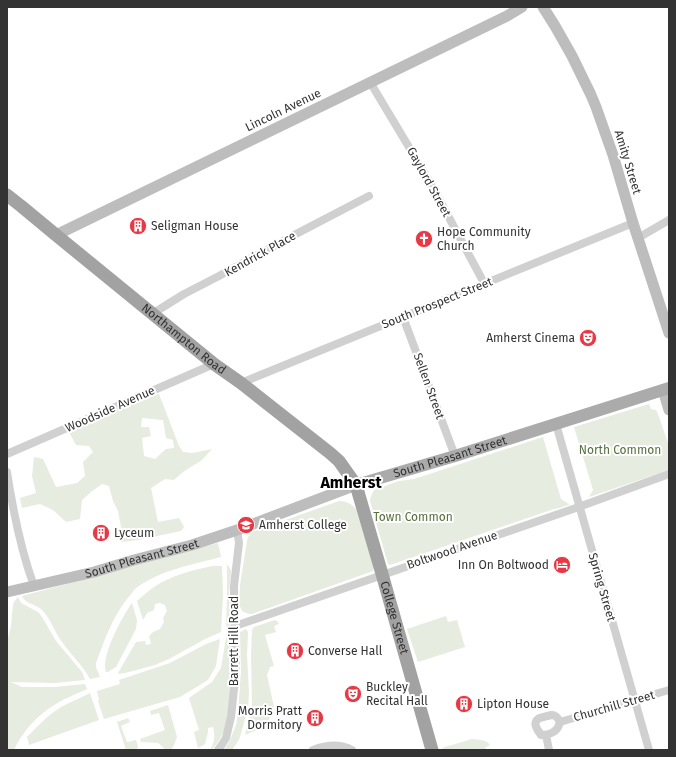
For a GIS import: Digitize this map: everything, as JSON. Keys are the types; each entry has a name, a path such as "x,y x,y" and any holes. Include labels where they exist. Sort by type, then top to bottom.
{"highway":[{"name":"Northampton Road","path":"7,196 214,364 241,383 339,461 356,486"},
{"name":"College Street","path":"356,486 432,750"}],"main road":[{"name":"Lincoln Avenue","path":"56,236 507,16 522,7"},
{"name":"Amity Street","path":"542,7 555,26 591,95 613,155 633,223 669,333"},
{"name":"South Pleasant Street","path":"7,592 94,572 192,545 356,486 666,389"},
{"path":"666,389 669,410"}],"street":[{"name":"Gaylord Street","path":"370,82 431,184 484,283"},
{"name":"Kendrick Place","path":"152,314 184,294 369,196"},
{"path":"638,238 669,220"},
{"name":"South Prospect Street","path":"241,383 633,223"},
{"name":"Sellen Street","path":"403,317 455,456"},
{"name":"Woodside Avenue","path":"7,454 214,364"},
{"name":"Spring Street","path":"556,424 649,750"},
{"path":"7,472 21,548 34,586"},
{"name":"Boltwood Avenue","path":"235,626 669,474"},
{"name":"Barrett Hill Road","path":"218,750 226,738 231,717 236,670 234,586 239,543 237,530"},
{"name":"Churchill Street","path":"560,722 669,690"},
{"name":"Churchill Street","path":"555,715 558,717 560,722 559,727 546,735 541,735 538,732 536,722 538,719 555,715"},
{"name":"Churchill Street","path":"546,735 549,750"},
{"path":"313,750 324,746 336,745 352,750"}],"green space":[{"path":"159,394 179,446 183,452 193,453 212,449 202,460 183,472 174,480 165,479 151,488 158,522 179,518 184,527 181,531 121,542 121,527 118,511 113,501 109,486 102,484 82,500 80,519 66,522 53,510 40,504 22,508 20,498 36,493 32,476 34,457 43,459 56,487 77,483 85,476 83,462 93,452 89,446 76,445 68,430 117,408","holes":["142,418 163,420 166,438 173,440 174,448 166,449 155,459 144,456 142,438 151,436 149,427 141,427"]},
{"name":"North Common","path":"649,404 651,409 656,410 658,414 669,446 669,470 589,497 593,490 574,427"},
{"name":"Town Common","path":"543,437 561,499 569,505 390,565 388,564 370,501 374,490 399,481 414,479"},
{"name":"Town Common","path":"339,501 349,503 356,509 374,566 373,571 252,614 242,611 239,604 240,585 247,541 252,532"},
{"path":"218,543 221,557 188,565 154,577 134,590 117,614 102,646 96,663 100,677 90,679 60,639 45,613 26,601 22,596"},
{"path":"227,564 231,570 229,593 231,630 226,631 227,595"},
{"path":"213,566 222,566 223,595 221,632 155,665 119,674 118,673 136,642 145,641 146,645 151,644 149,636 153,632 160,629 167,611 165,605 160,603 155,604 154,610 147,613 143,620 137,601 155,586 168,579 187,572"},
{"path":"18,597 21,603 38,612 56,641 82,672 85,680 55,683 11,682 22,687 54,687 85,684 87,689 49,708 26,730 14,750 7,750 7,642 11,626 13,605"},
{"path":"132,603 137,620 136,629 116,667 106,672 106,657 113,636"},
{"path":"446,616 448,622 457,620 465,647 418,662 407,629"},
{"path":"275,620 279,624 274,626 276,632 265,635 274,666 270,667 267,675 274,707 268,722 262,728 245,735 252,708 252,630 254,627"},
{"path":"246,629 248,632 248,709 239,740 232,750 224,750 236,725 241,671 240,632"},
{"path":"230,636 232,680 229,713 225,728 219,740 211,750 214,740 214,733 213,727 208,728 205,744 198,748 194,732 199,730 189,698 212,682 221,668 226,638"},
{"path":"220,639 216,666 208,680 180,697 104,719 98,701 97,691 120,684 119,680 170,663 206,644"},
{"path":"90,693 99,720 29,745 27,737 47,717 61,707"},
{"path":"168,705 177,737 171,750 166,750 158,743 141,742 140,739 165,730 159,713 151,715 150,711"},
{"path":"128,718 130,722 121,726 127,742 136,740 138,746 137,750 126,750 117,722"},
{"path":"472,739 486,742 490,745 485,748 488,750 442,750 445,747"}],"place":[{"name":"Seligman House","path":"138,226"},
{"name":"Hope Community Church","path":"424,239"},
{"name":"Amherst Cinema","path":"588,338"},
{"name":"Amherst College","path":"246,525"},
{"name":"Lyceum","path":"101,533"},
{"name":"Inn On Boltwood","path":"562,565"},
{"name":"Converse Hall","path":"295,651"},
{"name":"Buckley Recital Hall","path":"353,694"},
{"name":"Lipton House","path":"464,704"},
{"name":"Morris Pratt Dormitory","path":"315,718"}],"district":[{"name":"Amherst","path":"351,482"}]}
